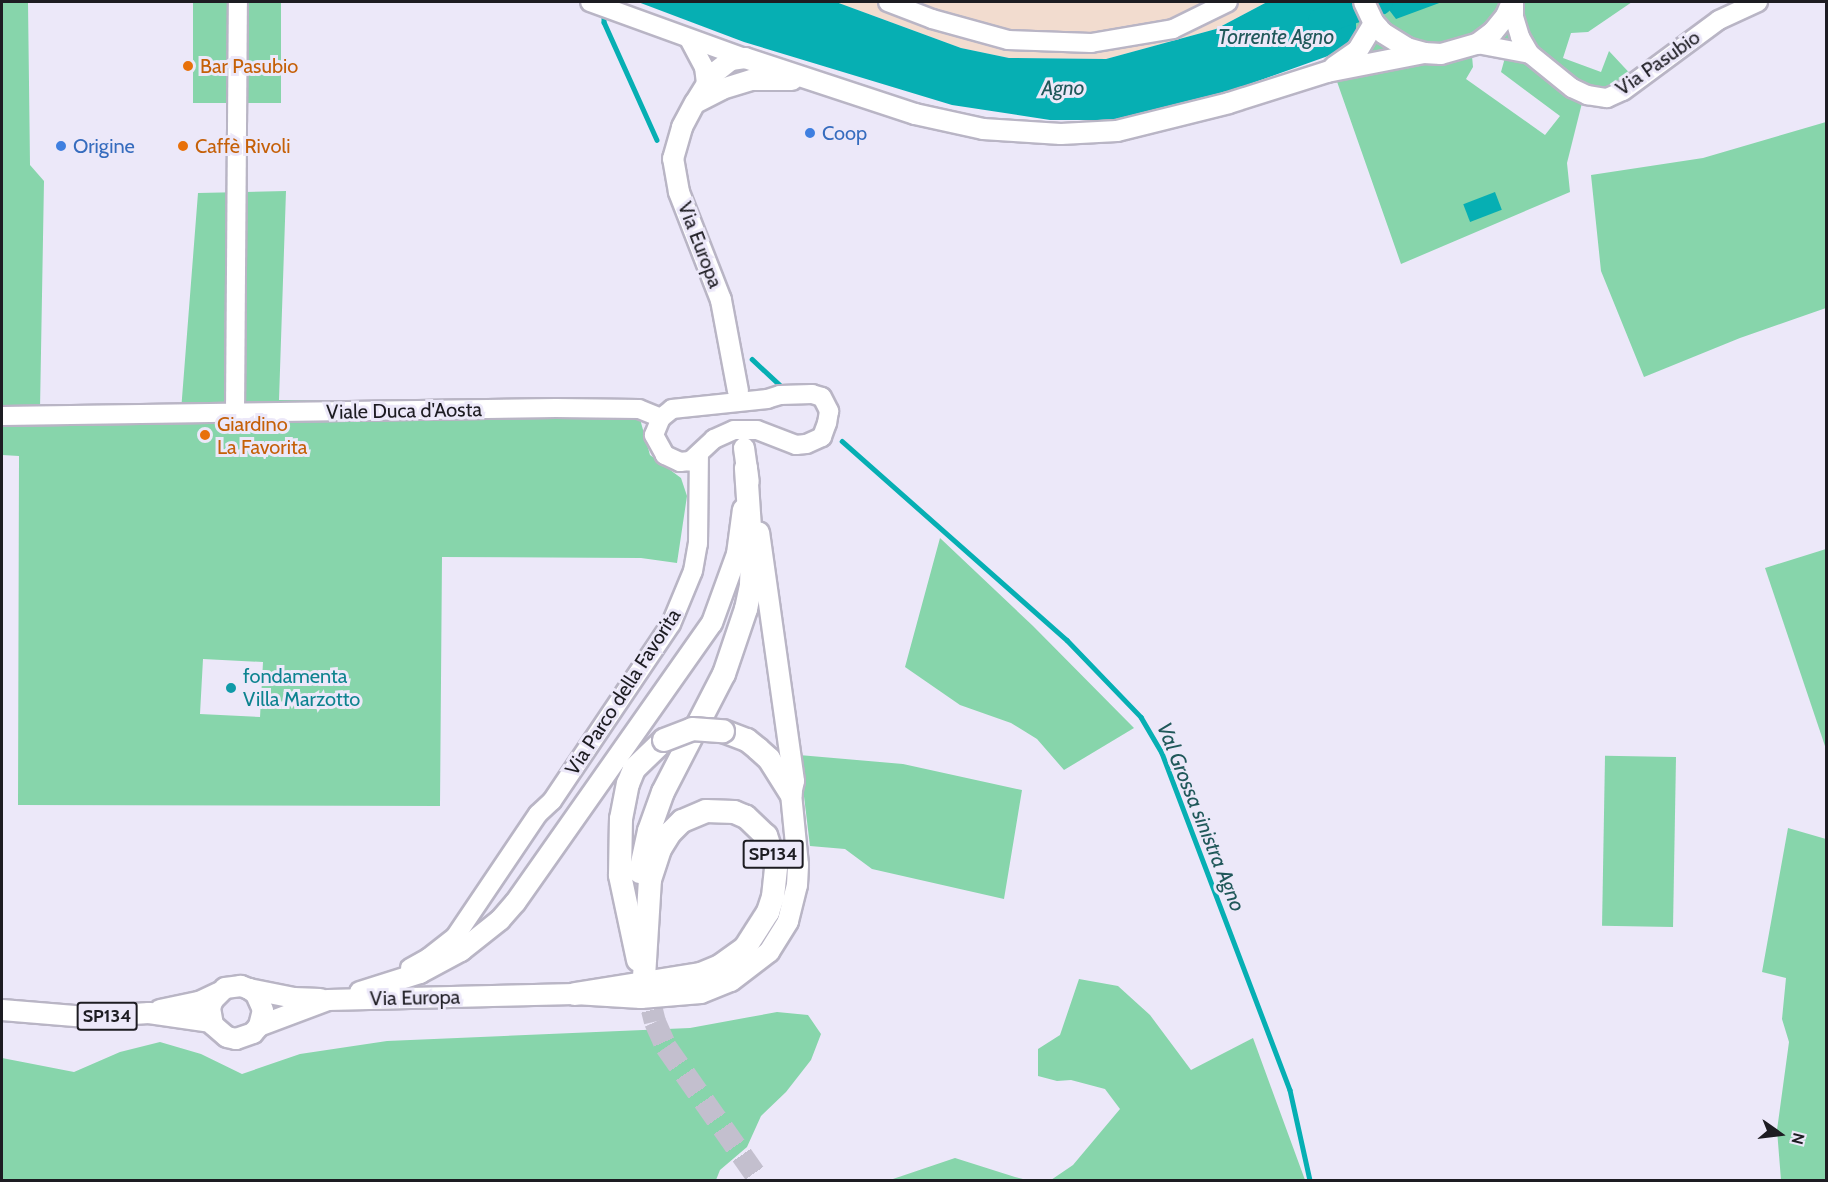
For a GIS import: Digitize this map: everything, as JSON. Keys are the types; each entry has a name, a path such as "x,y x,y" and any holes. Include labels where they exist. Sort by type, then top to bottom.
{"highway":[{"path":"644,978 636,916 641,861 649,831 663,792 724,674 746,609 751,585 752,557 745,458"},
{"name":"SP134","path":"644,978 624,903 620,874 621,819 628,784 634,769 664,740 692,729 723,731 747,740 758,748 769,759 791,794"},
{"name":"SP134","path":"575,994 701,974 720,966 745,948 768,912 773,897 776,866 766,836 746,818 727,811 706,811 682,821 670,833 660,849 650,879 644,978"}],"main road":[{"path":"1364,2 1374,23 1395,41 1424,53"},
{"path":"745,58 915,114 983,129 1061,134 1117,131 1173,119 1327,72 1424,53 1454,52 1477,44 1493,32 1506,16 1513,2"},
{"path":"1327,72 1358,50 1374,23"},
{"name":"Via Europa","path":"738,391 721,300 679,192 674,173 677,143 706,84 721,66 731,60 745,58"},
{"path":"695,103 722,89 752,80 810,81"},
{"path":"745,458 762,547 794,781 791,794"},
{"path":"249,988 294,998 328,1000 365,990 420,973 461,951 500,920 532,880 712,622 737,554 745,458"},
{"name":"SP134","path":"575,994 641,998 701,993 731,981 769,952 788,921 797,885 797,842 791,794"},
{"name":"Via Europa","path":"2,1010 87,1017 148,1013 199,1002 233,986 249,988"},
{"path":"249,988 256,994 263,1010 259,1026"},
{"path":"211,1022 210,1008 218,993"},
{"name":"Via Europa","path":"148,1013 211,1022 219,1032 236,1039 253,1033 259,1026 328,1000 575,994"}],"street":[{"path":"235,414 238,2"},
{"path":"591,2 745,58"},
{"path":"888,2 932,19 1008,40 1091,43 1173,29 1228,2"},
{"name":"Via Pasubio","path":"1513,2 1520,37 1530,54 1572,88 1587,95 1606,98 1623,91 1719,20 1758,2"},
{"path":"689,39 704,67 706,84"},
{"name":"Via Pasubio","path":"1477,44 1530,54"},
{"path":"812,394 822,397 829,411 823,434 814,441 796,444 757,430 734,430 714,439 690,461 680,462 665,455 654,435 661,418 672,409 767,399 780,395 812,394"},
{"name":"Viale Duca d'Aosta","path":"2,416 639,409 661,418"},
{"name":"Via Parco della Favorita","path":"365,990 428,958 455,936 538,814 552,801 675,615 693,571 698,544 699,455"}],"shaded area":[{"path":"836,2 1267,2 1216,29 1106,59 1009,58 961,48"}],"green space":[{"path":"2,2 28,2 30,165 44,181 40,410 181,411 198,193 286,191 279,400 635,401 650,455 681,478 687,496 677,563 641,558 442,557 440,806 18,805 19,456 2,455","holes":["203,659 263,662 260,717 200,714"]},
{"path":"193,2 281,2 281,103 193,103"},
{"path":"1350,2 1632,2 1588,32 1571,33 1563,58 1601,72 1609,51 1637,81 1583,99 1567,163 1570,192 1401,264 1328,56 1356,39 1356,14","holes":["1486,53 1506,54 1501,72 1560,116 1545,135 1466,79 1473,67 1472,56"]},
{"path":"1826,122 1826,308 1740,338 1644,377 1601,271 1591,175 1703,158"},
{"path":"940,538 1033,626 1134,728 1064,770 1037,739 1011,723 960,705 905,667"},
{"path":"1826,549 1826,749 1765,568"},
{"path":"799,755 903,764 1022,790 1004,899 872,869 845,849 810,846"},
{"path":"1605,756 1676,757 1673,927 1602,926"},
{"path":"1788,828 1826,839 1826,1180 1781,1180 1777,1130 1789,1042 1782,1019 1786,978 1762,972"},
{"path":"1079,979 1118,986 1150,1015 1191,1070 1253,1038 1305,1180 1051,1180 1073,1165 1120,1109 1105,1089 1071,1080 1057,1081 1038,1076 1038,1049 1060,1035"},
{"path":"777,1012 808,1015 821,1034 811,1060 786,1092 761,1116 747,1147 720,1170 716,1180 2,1180 2,1058 74,1072 120,1052 160,1042 201,1054 242,1074 300,1054 387,1041 690,1028"},
{"path":"955,1158 1015,1177 1027,1180 890,1180"}],"water":[{"name":"Torrente Agno","path":"638,2 836,2 961,48 1009,58 1106,59 1216,29 1267,2 1350,2 1356,14 1356,40 1328,56 1186,107 1114,120 1050,120 952,105 744,42"},
{"name":"Torrente Agno","path":"1383,2 1442,2 1396,19"},
{"path":"1495,192 1502,210 1470,222 1463,204"}],"waterway":[{"name":"Agno","path":"1321,21 1380,2"},
{"name":"Val Grossa sinistra Agno","path":"604,13 604,22 657,140"},
{"name":"Val Grossa sinistra Agno","path":"752,359 780,385"},
{"name":"Val Grossa sinistra Agno","path":"842,441 1067,640 1141,717 1162,753 1290,1090 1310,1180"}],"tunnel":[{"path":"738,391 743,445"},
{"path":"644,978 655,1022 666,1047 759,1180"}],"place":[{"name":"Bar Pasubio","path":"188,66"},
{"name":"Coop","path":"810,133"},
{"name":"Origine","path":"61,146"},
{"name":"Caffè Rivoli","path":"183,146"},
{"name":"Giardino La Favorita","path":"205,435"},
{"name":"fondamenta Villa Marzotto","path":"231,688"}]}
